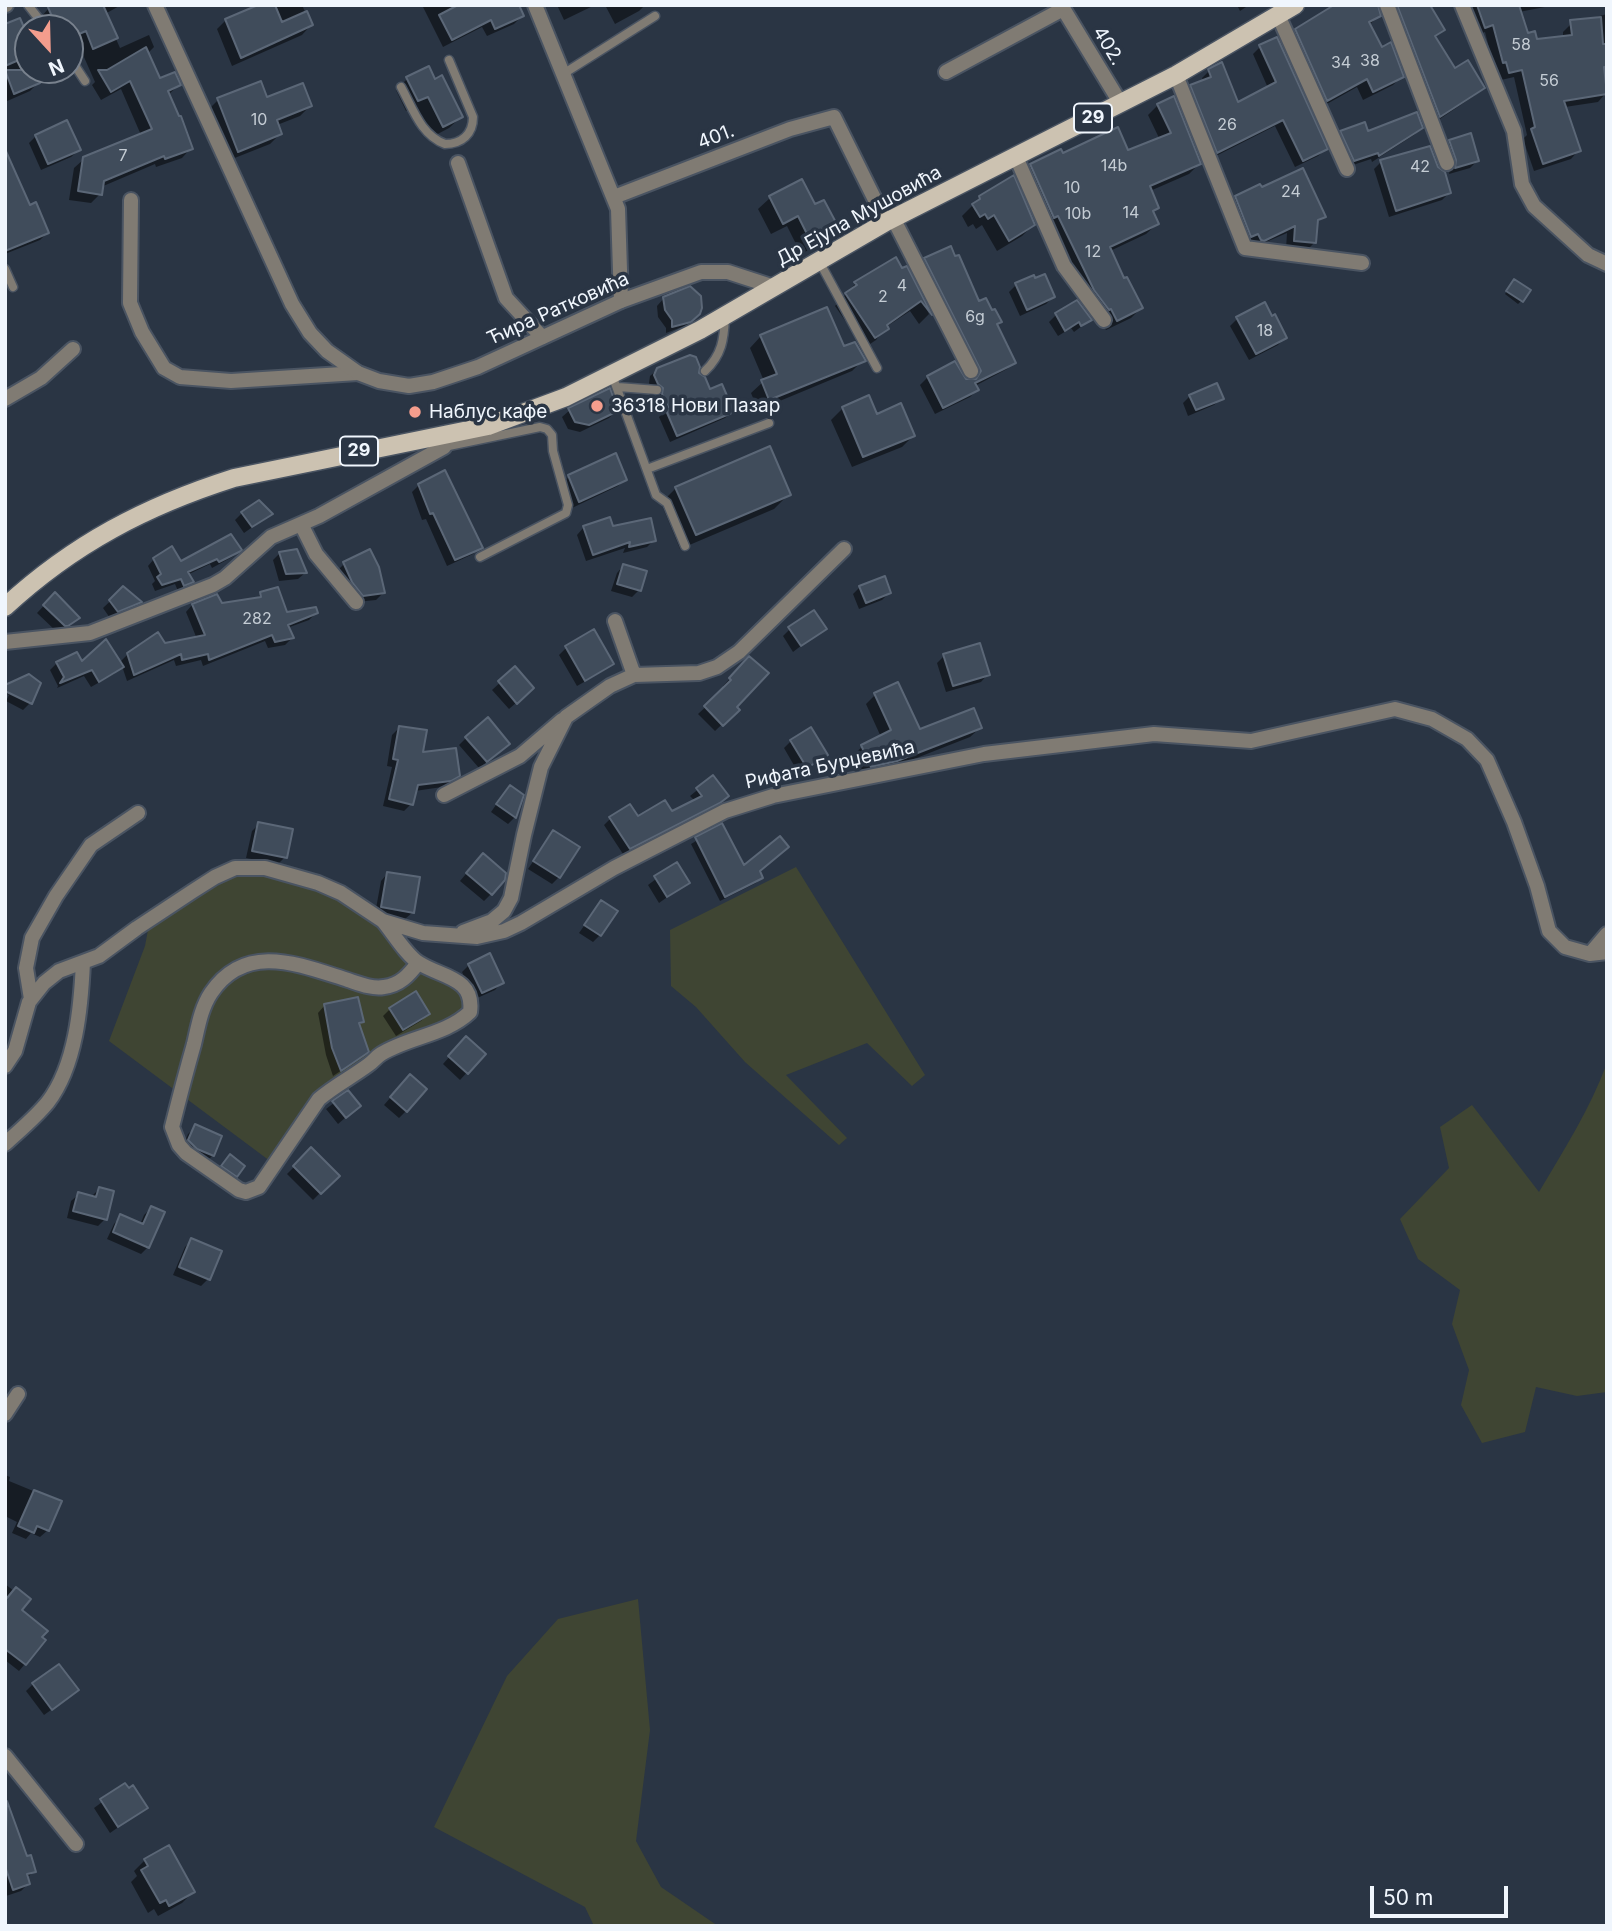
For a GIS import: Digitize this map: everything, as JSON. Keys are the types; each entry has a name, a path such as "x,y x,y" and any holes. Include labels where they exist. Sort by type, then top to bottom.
{"main road":[{"name":"Др Ејупа Мушовића","path":"725,316 889,220 1176,75 1295,5"},
{"name":"29","path":"5,607 40,576 85,543 142,513 196,490 234,478 443,442 615,381 725,316"}],"street":[{"name":"Ћира Ратковића","path":"155,5 292,304 310,334 327,351 358,373 379,381 409,386 433,382 478,367 621,301 701,272 728,272 774,287"},
{"path":"535,5 618,209 621,301"},
{"path":"1387,5 1447,163"},
{"path":"1462,5 1514,131 1522,184 1534,206 1588,255 1607,264"},
{"name":"402.","path":"946,72 1062,7 1121,104"},
{"path":"1278,15 1347,169"},
{"path":"1176,75 1245,248 1362,263"},
{"name":"401.","path":"614,197 790,129 834,117 889,220"},
{"path":"1016,156 1064,266 1104,320"},
{"path":"457,163 506,298 542,337"},
{"name":"Ћира Ратковића","path":"131,200 130,303 142,332 164,368 180,377 231,381 358,373"},
{"path":"889,220 971,371"},
{"path":"5,399 41,378 73,349"},
{"path":"5,642 90,633 188,596 225,578 263,543 443,442"},
{"path":"301,524 316,554 356,602"},
{"name":"Рифата Бурџевића","path":"448,935 470,931 492,921 504,911 512,898 541,767 566,717 610,686 634,675 699,673 717,667 739,652 844,550"},
{"path":"615,621 634,675"},
{"name":"Рифата Бурџевића","path":"383,921 423,933 477,937 512,927 614,868 725,810 773,796 984,754 1154,734 1251,741 1395,709 1432,719 1467,739 1487,760 1514,822 1537,886 1549,931 1565,947 1590,954"},
{"path":"444,795 520,756 566,717"},
{"path":"31,999 26,968 32,938 56,896 91,845 138,813"},
{"name":"Рифата Бурџевића","path":"5,1066 15,1051 31,999 44,983 59,971 99,956 215,877 235,868 264,868 318,883 341,893 383,921 418,963 457,979 470,997 470,1012 463,1019 380,1054 371,1063 329,1090 319,1099 259,1187 246,1192 239,1190 186,1153 174,1137 172,1127 202,1013 211,994 235,971 246,965 268,960 291,962 375,988 401,981 418,963"},
{"path":"1590,954 1607,934"},
{"path":"1590,954 1607,952"},
{"path":"5,1144 34,1118 49,1100 63,1072 75,1027 82,988 83,962"},
{"path":"5,1414 18,1394"},
{"path":"5,1756 76,1844"}],"lane":[{"path":"563,74 655,16"},
{"path":"401,87 421,125 430,136 445,144 453,144 468,135 473,125 473,117 449,60"},
{"path":"453,144 457,163"},
{"path":"819,261 877,368"},
{"path":"5,269 13,287"},
{"path":"705,371 720,354 725,316"},
{"path":"615,381 657,390"},
{"path":"615,381 656,495 667,503 685,546"},
{"path":"647,469 769,423"},
{"path":"443,442 540,427 547,429 552,435 553,451 568,505 566,513 480,557"}],"green space":[{"path":"796,867 925,1075 912,1086 867,1043 786,1075 847,1138 839,1145 745,1062 696,1007 671,986 670,930"},
{"path":"225,872 283,872 383,921 418,963 457,979 471,1003 439,1030 329,1090 274,1164 109,1041 145,946 150,919"},
{"path":"1607,1063 1607,1392 1577,1396 1536,1387 1525,1432 1482,1443 1461,1405 1469,1370 1452,1324 1460,1290 1418,1259 1400,1219 1449,1168 1440,1127 1472,1105 1539,1192 1585,1113"},
{"path":"638,1599 650,1730 636,1841 661,1887 718,1926 594,1926 585,1907 434,1827 507,1676 558,1619"}],"building":[{"path":"47,5 103,5 118,38 93,49 86,31 84,32 84,14 51,14"},
{"path":"258,5 275,5 282,22 307,11 313,25 241,58 225,19"},
{"path":"458,5 519,5 524,16 495,29 491,20 452,40 439,15"},
{"path":"1334,5 1378,5 1381,16 1369,22 1382,47 1391,42 1404,77 1373,92 1367,79 1327,101 1295,29"},
{"path":"1397,5 1430,5 1445,30 1435,36 1455,68 1468,60 1485,88 1440,117"},
{"path":"1477,5 1519,5 1528,33 1535,31 1537,39 1572,35 1570,20 1601,17 1603,44 1607,44 1607,67 1604,67 1607,94 1564,101 1581,151 1543,164 1531,129 1535,127 1522,70 1509,73 1506,62 1503,63 1493,25 1485,28"},
{"path":"14,20 14,62 5,66 5,24"},
{"path":"1277,37 1328,149 1303,161 1283,120 1217,153 1190,85 1211,77 1208,69 1222,62 1238,102 1276,82 1259,45"},
{"path":"146,47 160,78 175,72 181,85 168,91 193,149 165,159 164,156 104,181 102,195 78,191 83,157 152,129 130,81 111,92 98,70 107,70"},
{"path":"429,66 435,79 442,75 463,117 443,127 428,97 418,101 406,77"},
{"path":"5,70 14,70 14,84 38,84 14,94"},
{"path":"261,81 267,97 303,83 312,106 277,120 282,134 238,152 217,98"},
{"path":"1174,96 1201,164 1150,186 1159,208 1153,211 1159,224 1110,247 1124,278 1127,277 1143,308 1117,321 1111,309 1109,310 1094,290 1058,216 1054,218 1030,164 1061,149 1063,153 1118,127 1128,150 1171,133 1157,104"},
{"path":"1417,112 1423,128 1379,156 1378,153 1354,161 1340,131 1365,122 1368,131"},
{"path":"67,120 81,150 48,164 35,135"},
{"path":"1471,133 1479,161 1455,168 1456,160 1449,140"},
{"path":"1430,146 1438,167 1445,172 1451,193 1396,211 1380,160"},
{"path":"5,149 30,205 36,202 49,233 5,251"},
{"path":"1303,168 1326,217 1318,220 1316,243 1294,241 1295,226 1264,241 1258,234 1251,237 1235,196"},
{"path":"1014,175 1035,225 1009,241 994,215 988,219 985,214 980,217 972,204 980,199 979,196"},
{"path":"802,179 815,204 824,200 840,230 812,244 798,216 783,224 769,196"},
{"path":"951,246 955,256 959,255 979,301 986,298 992,310 995,309 1002,322 997,324 1016,363 975,383 979,390 943,408 927,376 955,361 966,379 976,379 981,371 924,258"},
{"path":"896,257 902,268 907,266 932,315 921,301 887,325 889,329 875,338 845,293 857,285 854,282"},
{"path":"1045,274 1055,297 1027,310 1015,283 1034,275 1035,278"},
{"path":"1514,279 1531,290 1523,302 1506,291"},
{"path":"690,286 701,296 700,314 691,322 672,327 663,297"},
{"path":"1077,300 1092,320 1081,326 1079,322 1065,331 1055,313"},
{"path":"1265,302 1272,316 1275,314 1287,338 1256,354 1236,317"},
{"path":"827,307 844,346 855,342 866,361 769,400 761,380 777,374 760,335"},
{"path":"690,355 696,357 699,373 705,377 710,389 722,384 734,412 677,436 665,408 668,407 662,394 663,388 654,375 657,368"},
{"path":"1217,383 1224,399 1196,410 1189,395"},
{"path":"610,388 618,411 589,425 575,422 568,408"},
{"path":"869,395 877,414 901,403 915,436 863,457 842,407"},
{"path":"770,446 791,495 696,535 675,487"},
{"path":"616,453 627,480 579,502 568,475"},
{"path":"445,470 483,548 455,560 433,513 430,514 418,484"},
{"path":"259,500 273,514 252,527 241,512"},
{"path":"610,517 613,526 651,518 656,541 629,547 630,542 593,555 583,526"},
{"path":"231,534 241,551 219,562 217,559 188,572 194,582 184,586 181,579 162,585 157,577 161,574 153,558 172,546 181,561"},
{"path":"297,549 307,573 286,574 279,552"},
{"path":"370,549 379,567 385,593 363,596 352,582 343,562"},
{"path":"623,564 647,571 641,591 617,584"},
{"path":"885,576 891,593 866,603 859,586"},
{"path":"123,586 142,602 118,612 109,600"},
{"path":"278,587 287,612 316,607 318,613 288,625 294,638 275,642 272,635 209,660 208,654 182,660 181,654 134,675 127,653 158,632 165,643 205,635 192,604 217,594 222,603 261,597 260,592"},
{"path":"55,592 80,618 68,626 43,605"},
{"path":"814,610 827,629 801,646 788,627"},
{"path":"594,629 614,664 585,681 565,646"},
{"path":"106,639 124,667 99,682 92,670 60,683 64,677 56,662 77,652 82,661"},
{"path":"980,643 990,675 953,686 943,654"},
{"path":"749,656 769,673 737,707 740,710 723,726 704,706 731,680 729,678"},
{"path":"515,666 534,688 517,704 498,681"},
{"path":"29,674 41,683 32,704 5,691 5,685"},
{"path":"898,682 920,729 974,708 982,728 897,761 871,767 861,745 891,730 874,693"},
{"path":"488,717 510,744 487,762 465,737"},
{"path":"399,726 427,730 423,752 456,748 460,776 451,781 418,785 413,805 389,799 398,760 393,759"},
{"path":"811,727 828,755 807,768 790,740"},
{"path":"713,775 729,796 630,849 609,817 630,804 638,816 665,800 672,811 702,796 696,788"},
{"path":"510,785 524,795 516,818 496,804"},
{"path":"258,822 293,829 287,858 252,851"},
{"path":"722,823 744,865 780,836 789,847 760,871 763,878 725,897 695,837"},
{"path":"553,830 580,847 560,878 533,861"},
{"path":"483,853 506,873 505,880 492,895 466,873"},
{"path":"677,862 690,883 667,897 654,876"},
{"path":"387,872 420,877 414,913 381,907"},
{"path":"601,900 618,911 601,936 584,925"},
{"path":"490,953 504,983 482,993 468,964"},
{"path":"416,991 430,1014 403,1030 389,1008"},
{"path":"358,997 364,1022 359,1023 369,1052 341,1071 332,1048 324,1004"},
{"path":"466,1036 486,1054 468,1074 448,1056"},
{"path":"410,1074 427,1089 407,1112 390,1097"},
{"path":"348,1090 361,1106 346,1118 332,1101"},
{"path":"195,1124 222,1136 214,1156 197,1149 188,1140"},
{"path":"311,1147 340,1176 321,1194 293,1166"},
{"path":"230,1154 245,1166 237,1177 221,1166"},
{"path":"99,1187 114,1191 107,1220 73,1211 78,1192 96,1197"},
{"path":"151,1206 165,1212 149,1248 113,1232 120,1214 143,1224"},
{"path":"191,1238 222,1251 210,1280 179,1267"},
{"path":"34,1490 62,1501 49,1531 37,1526 34,1533 18,1526"},
{"path":"16,1587 31,1599 22,1610 48,1631 42,1637 46,1640 26,1665 5,1649 5,1597"},
{"path":"59,1664 79,1690 52,1710 32,1683"},
{"path":"125,1783 129,1788 133,1785 148,1808 118,1827 100,1799"},
{"path":"7,1801 27,1856 31,1855 36,1872 27,1874 30,1884 13,1890 5,1866"},
{"path":"169,1845 195,1892 169,1906 166,1900 160,1903 141,1870 148,1866 144,1859"}],"place":[{"name":"36318 Нови Пазар","path":"597,406"},
{"name":"Наблус кафе","path":"415,412"}]}
